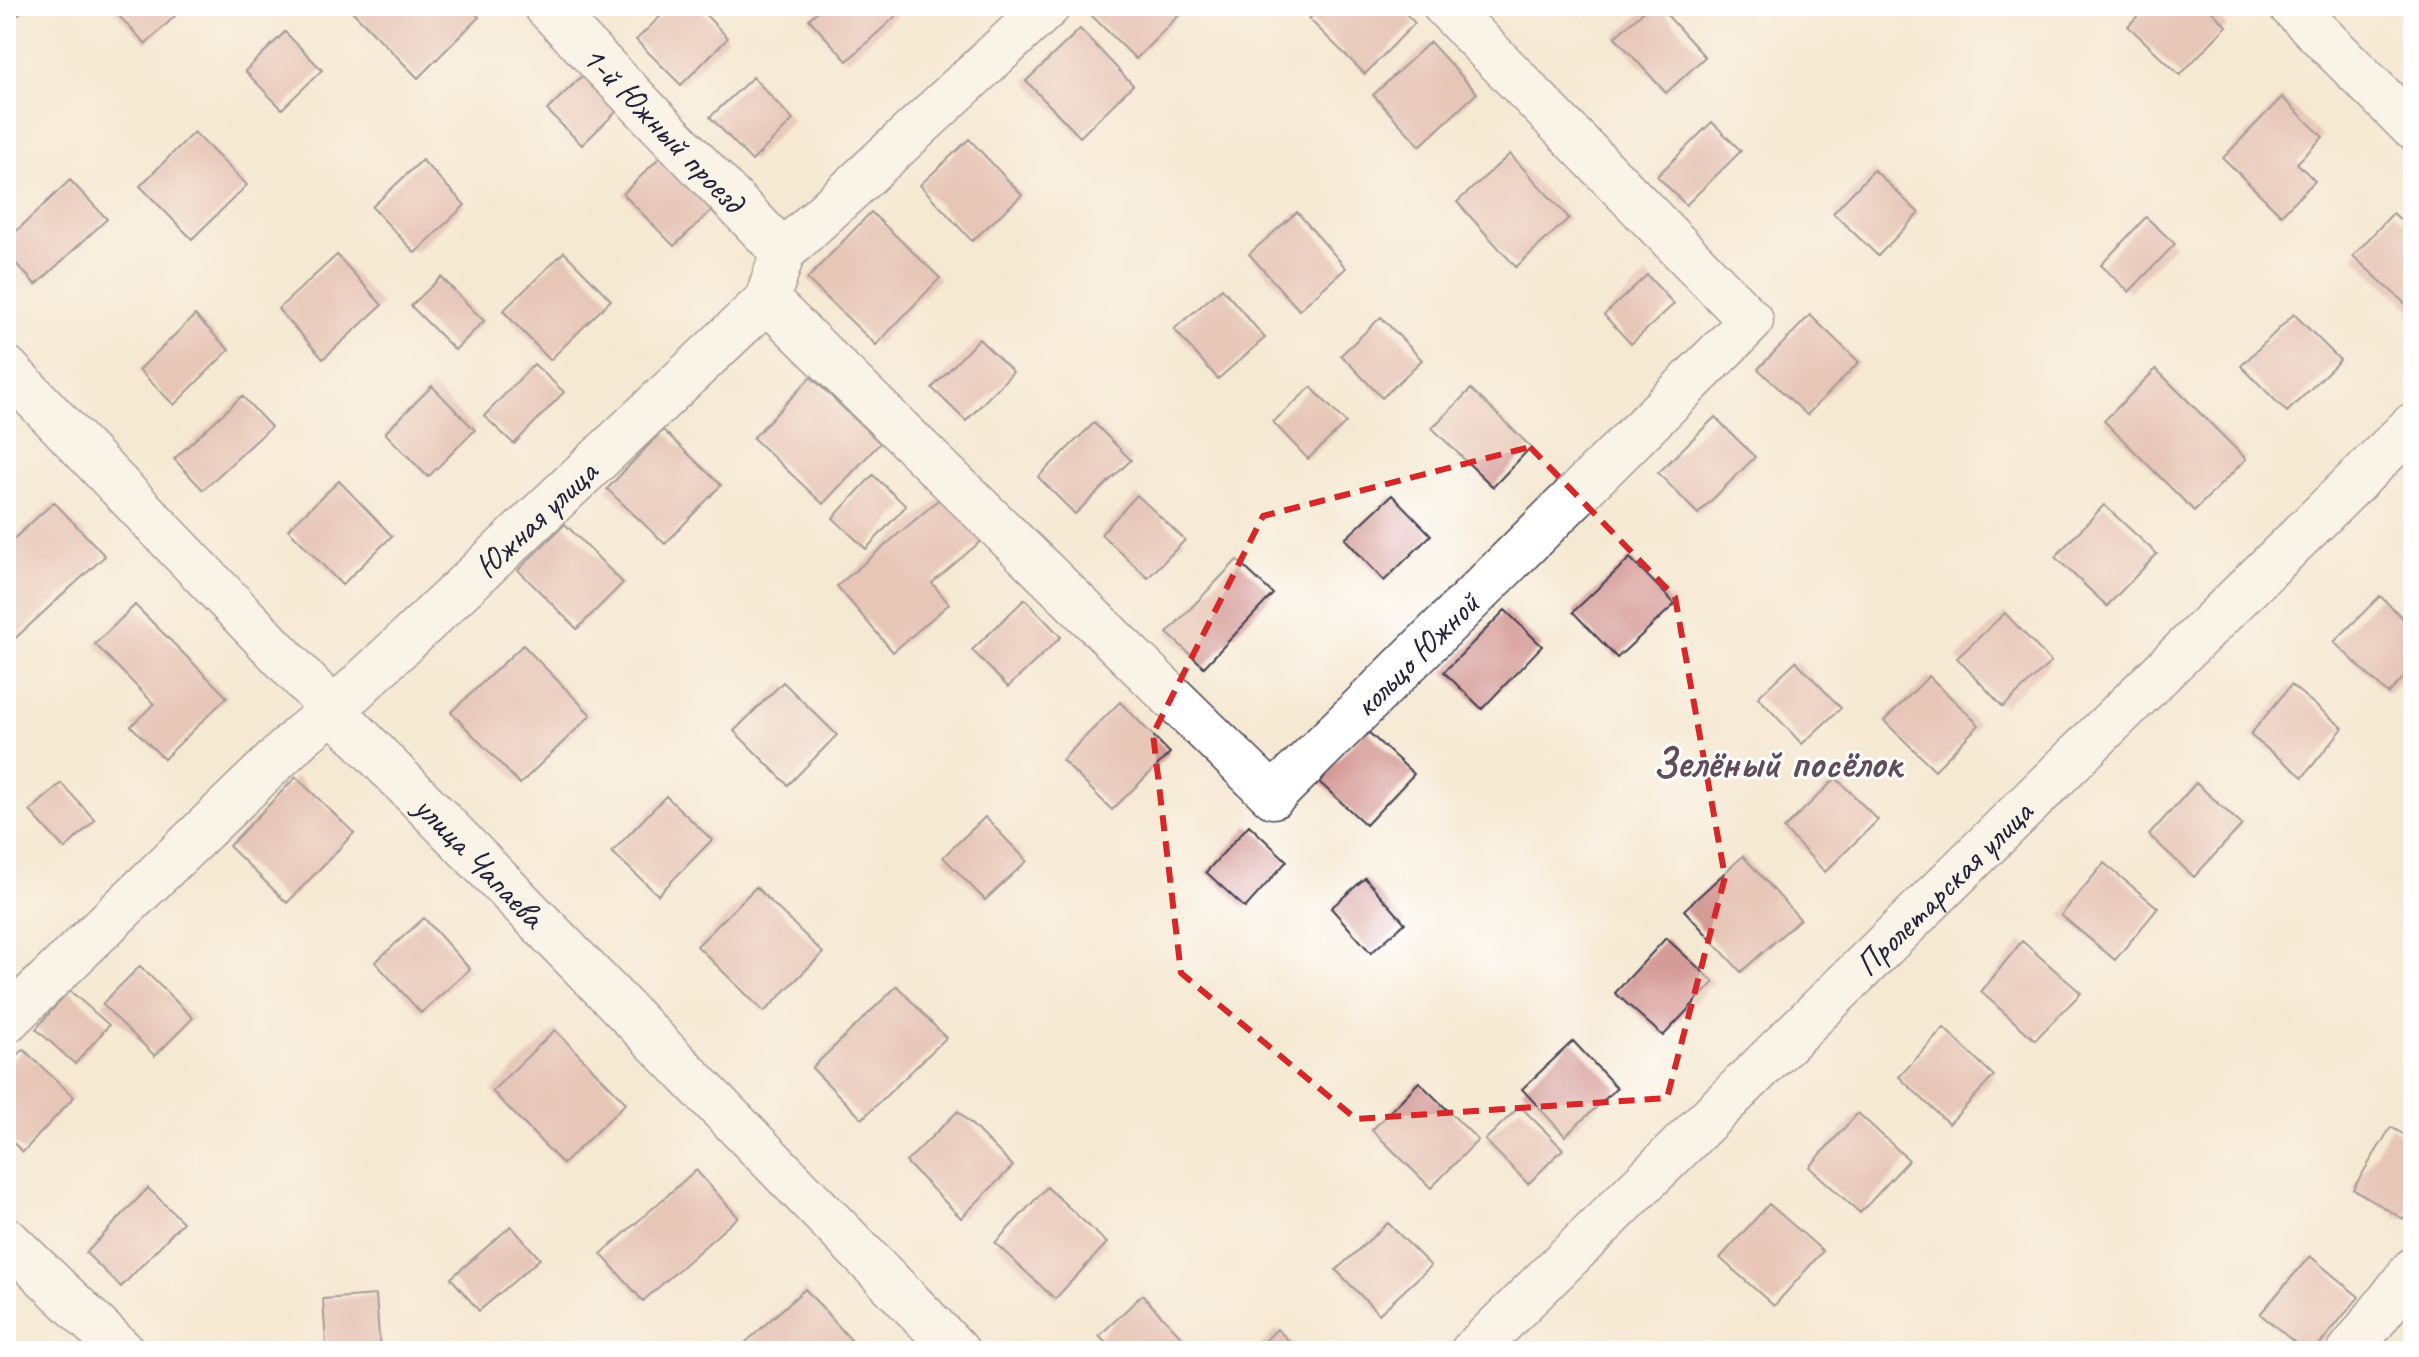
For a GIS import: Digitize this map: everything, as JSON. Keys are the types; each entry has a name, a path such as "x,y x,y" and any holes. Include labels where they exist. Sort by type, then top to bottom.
{"street":[{"name":"1-й Южный проезд","path":"546,6 783,252"},
{"name":"Южная улица","path":"6,1021 302,735 333,710 767,300 783,252 1048,6"},
{"name":"кольцо Южной","path":"767,300 1273,796 1751,321 1445,6"},
{"path":"2291,6 2413,128"},
{"name":"улица Чапаева","path":"6,368 333,710 957,1351"},
{"name":"Пролетарская улица","path":"1473,1351 2413,425"},
{"path":"6,1239 122,1351"},
{"path":"2350,1351 2413,1270"}],"highlighted area":[{"path":"1530,447 1675,597 1725,877 1667,1098 1356,1119 1181,973 1153,734 1263,516"}],"building":[{"path":"6,6 28,6 6,25"},
{"path":"119,6 185,6 146,44 114,11"},
{"path":"347,6 469,6 479,17 418,78"},
{"path":"671,6 697,6 728,38 681,85 636,40"},
{"path":"823,6 893,6 899,13 847,61 809,19"},
{"path":"1098,6 1188,6 1136,59 1090,14"},
{"path":"1322,6 1398,6 1415,23 1365,74 1309,19"},
{"path":"1571,6 1587,6 1579,14"},
{"path":"1649,6 1659,6 1705,57 1666,93 1615,37"},
{"path":"2147,6 2206,6 2227,26 2180,75 2128,26"},
{"path":"1080,29 1133,85 1080,137 1026,81"},
{"path":"285,32 322,70 282,109 245,71"},
{"path":"1430,42 1477,93 1420,146 1373,95"},
{"path":"582,76 617,111 582,145 547,110"},
{"path":"753,77 793,120 752,161 710,117"},
{"path":"2282,97 2323,137 2297,163 2315,181 2281,215 2223,158"},
{"path":"1712,122 1741,151 1686,205 1657,176"},
{"path":"194,132 247,185 192,239 140,186"},
{"path":"969,139 1022,195 972,241 920,185"},
{"path":"665,152 717,205 674,246 623,194"},
{"path":"1510,154 1569,218 1516,267 1457,202"},
{"path":"422,160 465,205 415,253 372,207"},
{"path":"1874,170 1919,213 1878,256 1833,213"},
{"path":"70,180 107,219 36,285 6,253 6,241"},
{"path":"871,212 940,278 876,345 807,279"},
{"path":"1297,212 1346,268 1299,310 1249,254"},
{"path":"2393,213 2413,231 2413,311 2353,256"},
{"path":"2146,217 2175,244 2129,292 2101,265"},
{"path":"564,252 611,300 550,360 503,311"},
{"path":"337,255 382,305 323,359 278,309"},
{"path":"1647,275 1674,304 1631,344 1604,315"},
{"path":"441,277 484,321 455,350 411,306"},
{"path":"1222,288 1265,338 1218,379 1174,329"},
{"path":"2294,314 2340,360 2287,412 2241,366"},
{"path":"195,315 229,350 174,405 139,370"},
{"path":"1810,315 1859,362 1807,415 1758,369"},
{"path":"1381,317 1422,360 1382,398 1341,355"},
{"path":"979,339 1013,372 966,421 932,388"},
{"path":"534,364 564,392 514,444 484,416"},
{"path":"2156,369 2246,459 2194,511 2104,421"},
{"path":"811,377 880,443 823,504 753,438"},
{"path":"432,386 475,430 428,477 385,433"},
{"path":"1311,387 1346,423 1308,459 1273,422"},
{"path":"1471,389 1531,447 1493,487 1432,428"},
{"path":"242,396 271,427 203,490 174,459"},
{"path":"1715,417 1755,457 1698,514 1658,473"},
{"path":"1094,423 1131,460 1075,514 1038,477"},
{"path":"663,430 721,485 665,544 607,489"},
{"path":"873,475 906,506 866,549 833,518"},
{"path":"339,481 392,536 342,585 288,529"},
{"path":"949,491 987,536 932,583 949,604 893,652 837,586"},
{"path":"1137,495 1185,540 1148,578 1101,534"},
{"path":"1392,495 1431,535 1384,581 1345,539"},
{"path":"54,502 105,556 10,643 6,639 6,546"},
{"path":"2104,505 2157,554 2107,606 2055,557"},
{"path":"565,524 623,583 577,629 518,570"},
{"path":"1630,558 1675,604 1617,658 1573,612"},
{"path":"1237,560 1273,594 1204,667 1167,633"},
{"path":"2380,596 2413,628 2413,668 2388,694 2334,642"},
{"path":"1025,599 1061,637 1008,687 972,650"},
{"path":"135,605 227,697 164,759 131,726 154,704 95,644"},
{"path":"1505,610 1542,646 1482,709 1444,672"},
{"path":"2005,613 2051,662 2003,707 1957,658"},
{"path":"523,645 591,715 520,784 451,712"},
{"path":"1796,661 1841,708 1802,744 1758,697"},
{"path":"1929,676 1979,725 1935,770 1884,721"},
{"path":"783,682 837,735 788,785 734,731"},
{"path":"2291,685 2343,728 2303,777 2250,735"},
{"path":"1120,702 1170,753 1112,810 1062,760"},
{"path":"1366,730 1414,774 1366,825 1318,781"},
{"path":"296,777 354,833 287,903 229,846"},
{"path":"1836,778 1878,820 1825,872 1784,829"},
{"path":"61,783 95,820 65,849 30,811"},
{"path":"2196,783 2242,825 2194,877 2149,835"},
{"path":"666,796 712,840 658,895 612,852"},
{"path":"985,817 1027,861 985,900 943,857"},
{"path":"1249,825 1287,861 1245,908 1206,872"},
{"path":"1743,856 1800,919 1741,972 1684,910"},
{"path":"2104,863 2158,908 2115,960 2061,915"},
{"path":"1365,878 1405,923 1371,953 1331,908"},
{"path":"756,887 823,953 764,1012 697,946"},
{"path":"424,918 470,969 421,1013 375,962"},
{"path":"1666,938 1714,982 1663,1036 1615,993"},
{"path":"2022,941 2081,993 2035,1040 1981,992"},
{"path":"140,966 193,1018 155,1056 102,1004"},
{"path":"897,986 946,1038 862,1119 812,1068"},
{"path":"69,990 109,1025 75,1064 36,1029"},
{"path":"1944,1028 1994,1076 1949,1124 1899,1077"},
{"path":"555,1030 626,1103 563,1164 492,1091"},
{"path":"1573,1041 1617,1088 1565,1136 1522,1089"},
{"path":"23,1049 74,1097 23,1152 6,1136 6,1067"},
{"path":"1419,1082 1478,1140 1431,1188 1372,1130"},
{"path":"1520,1106 1563,1149 1528,1184 1485,1140"},
{"path":"958,1111 1013,1166 961,1218 906,1162"},
{"path":"1858,1113 1909,1160 1860,1213 1809,1167"},
{"path":"2391,1127 2413,1140 2413,1204 2403,1219 2353,1189"},
{"path":"696,1170 738,1217 643,1301 601,1254"},
{"path":"1047,1187 1107,1243 1055,1299 995,1243"},
{"path":"148,1188 183,1222 121,1287 86,1253"},
{"path":"1769,1204 1823,1251 1774,1306 1720,1258"},
{"path":"1388,1223 1431,1266 1379,1314 1336,1270"},
{"path":"511,1226 540,1259 479,1311 451,1278"},
{"path":"2310,1256 2359,1297 2314,1351 2305,1351 2260,1314"},
{"path":"805,1289 861,1351 755,1351 746,1342"},
{"path":"376,1295 380,1351 263,1351 326,1345 323,1299"},
{"path":"1142,1295 1195,1351 1114,1351 1099,1336"},
{"path":"1277,1329 1300,1351 1255,1351"}],"district":[{"name":"Зелёный посёлок","path":"1777,763"}]}
